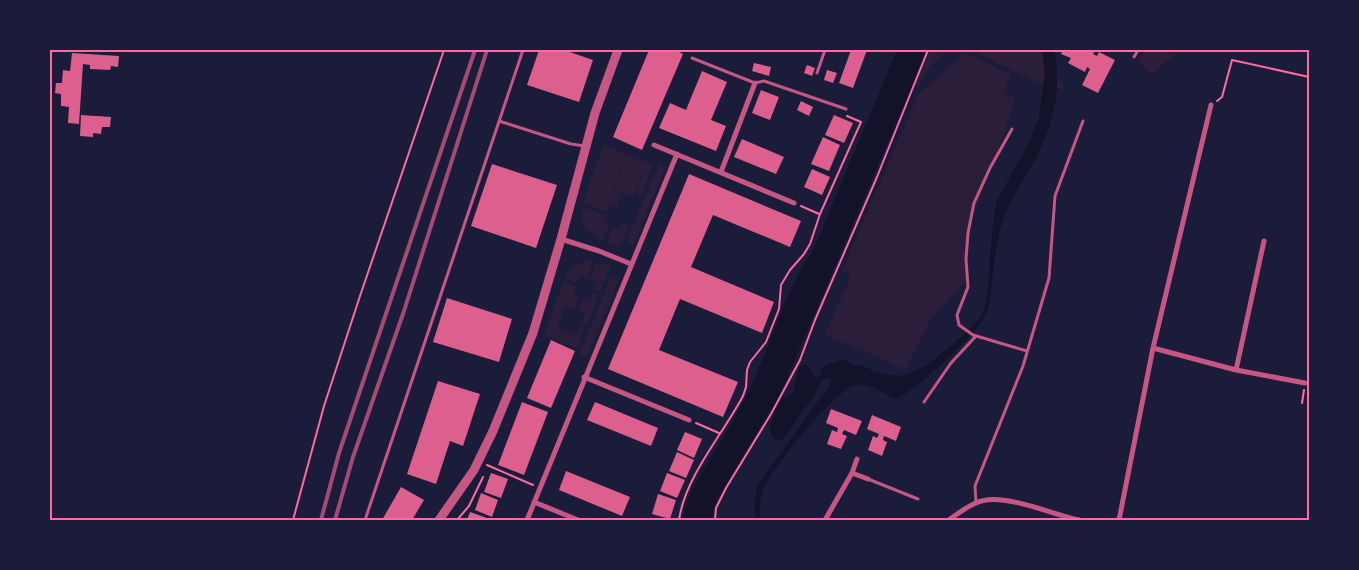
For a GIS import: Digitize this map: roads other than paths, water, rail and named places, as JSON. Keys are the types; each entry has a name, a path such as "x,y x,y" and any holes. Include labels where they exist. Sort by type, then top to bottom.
{"street":[{"path":"439,520 474,470 493,431 533,333 561,240 586,146 618,50"},
{"path":"720,172 755,83"},
{"path":"1119,520 1153,348 1211,105"},
{"path":"654,145 794,203"},
{"path":"527,520 677,154"},
{"path":"561,240 599,251 631,264"},
{"path":"1236,370 1264,241"},
{"path":"1153,348 1236,370 1305,383"},
{"path":"584,377 689,420"},
{"path":"825,520 852,473 857,459"},
{"path":"852,473 868,479"},
{"path":"949,520 976,502 992,499 1006,500 1079,520"},
{"path":"534,502 578,520"}],"lane":[{"path":"365,520 523,50"},
{"path":"817,73 825,50"},
{"path":"1134,57 1138,50"},
{"path":"692,58 755,83 764,81 846,109"},
{"path":"500,121 571,144 586,146"},
{"path":"976,502 975,486 1023,366 1049,278 1055,196 1083,121"},
{"path":"1012,129 978,192 971,212 967,249 968,287 957,315 960,325 975,336 1027,351"},
{"path":"924,402 951,363 975,336"},
{"path":"868,479 918,499"}],"railway":[{"path":"321,520 339,453 475,50"},
{"path":"335,520 353,457 404,311 487,50"}]}
